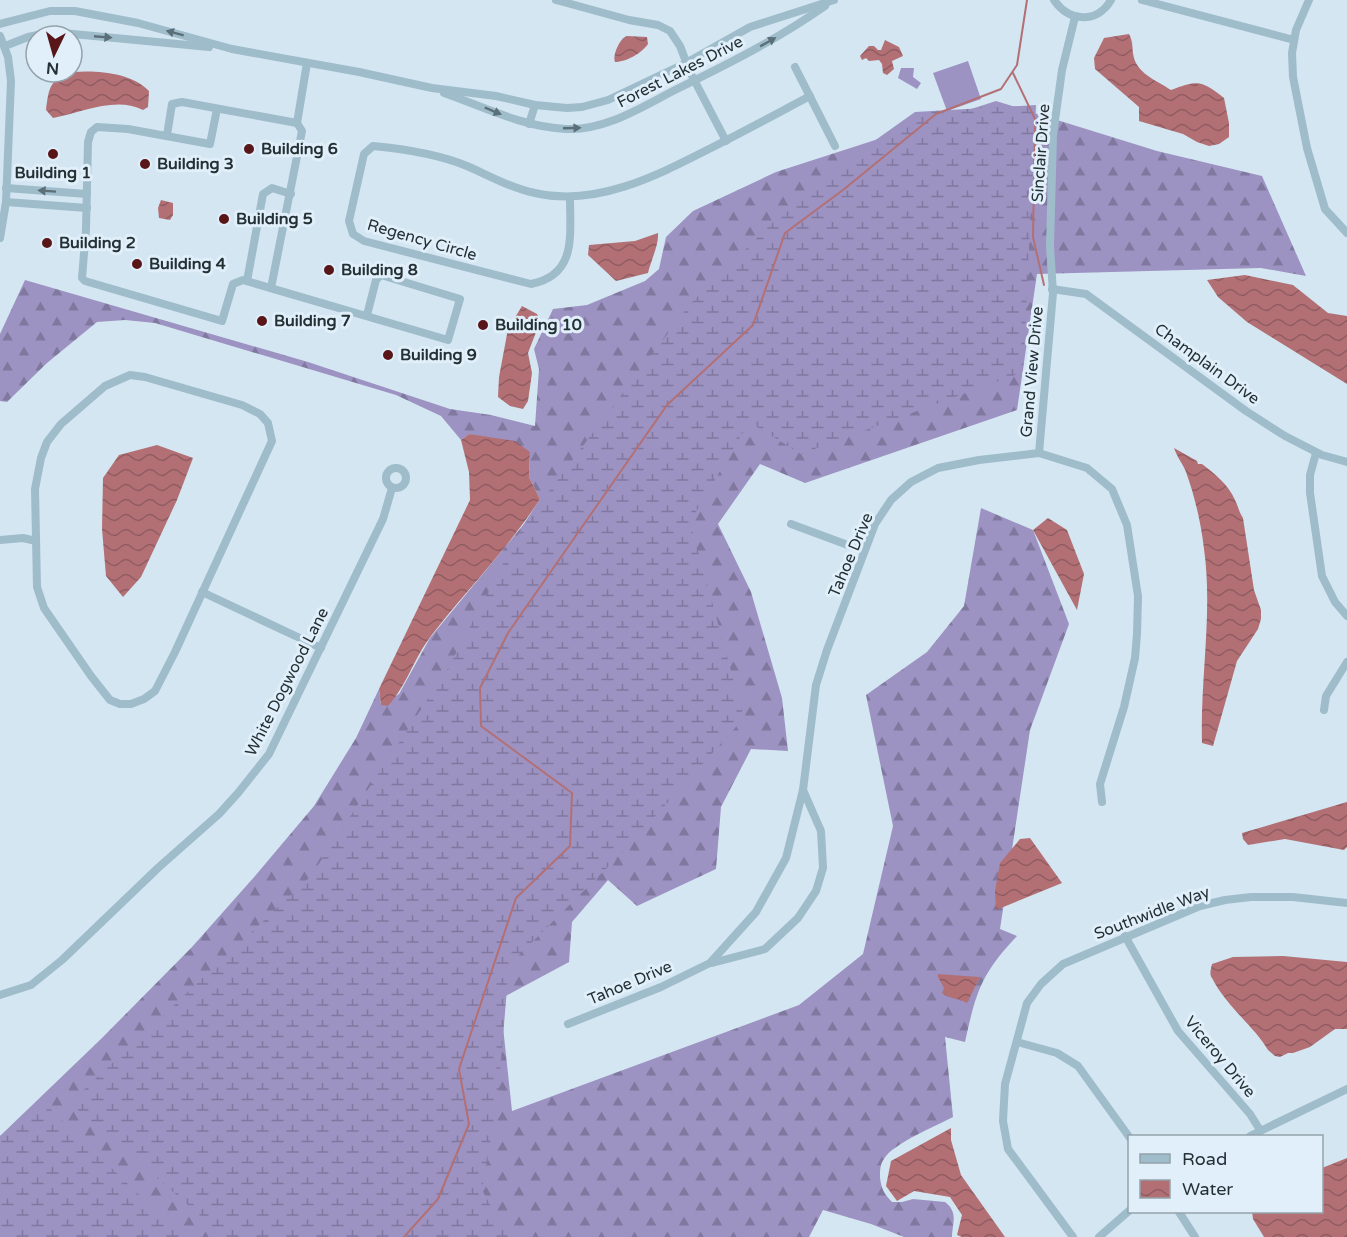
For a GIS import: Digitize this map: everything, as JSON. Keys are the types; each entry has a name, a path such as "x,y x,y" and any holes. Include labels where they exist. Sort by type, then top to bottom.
{"street":[{"path":"556,0 629,20 658,25 670,31 680,46 690,72 726,141"},
{"path":"1054,0 1059,8 1075,17 1085,18 1104,10 1112,0"},
{"path":"1142,0 1294,40"},
{"path":"1310,0 1296,30 1292,52 1293,77 1307,148 1326,209 1347,233"},
{"name":"Forest Lakes Drive","path":"0,24 50,11 75,11 138,23 232,49 432,88 567,108 597,104 686,63 750,27 833,1"},
{"name":"Forest Lakes Drive","path":"432,88 529,124 569,129 592,127 623,115 695,80 794,28 833,1"},
{"name":"Sinclair Drive","path":"1053,291 1050,246 1053,135 1062,70 1075,17"},
{"name":"Forest Lakes Drive","path":"5,46 28,37 51,32 232,49"},
{"path":"0,36 8,57 11,81 6,202 0,238"},
{"path":"271,288 302,131 297,123 307,63"},
{"path":"795,67 835,146"},
{"name":"Regency Circle","path":"570,197 570,239 565,262 556,274 546,281 531,284 364,240 353,234 349,221 364,154 374,146 432,155 536,194 570,197 608,192 658,175 810,96"},
{"path":"167,135 172,104 182,102 297,123"},
{"path":"529,124 535,105"},
{"path":"217,109 210,144 167,135 97,127 91,132 88,142 87,208 82,278 85,281 222,321 233,284 243,280 448,340 460,299 381,275 376,280 367,315"},
{"path":"6,188 87,194"},
{"path":"247,281 263,194 272,189 291,194"},
{"path":"6,202 87,208"},
{"name":"Champlain Drive","path":"1053,291 1086,294 1246,411 1316,453 1347,462"},
{"name":"Grand View Drive","path":"1039,453 1053,291"},
{"path":"130,375 145,377 242,405 260,414 268,423 272,441 155,691 144,699 131,704 120,704 110,700 44,608 37,587 36,541 35,489 41,458 47,442 61,424 105,386 130,375"},
{"name":"Tahoe Drive","path":"568,1024 661,987 710,963 756,912 786,858 803,790 816,685 875,524 891,500 911,482 938,468 979,460 1039,453 1087,468 1112,489 1127,525 1138,596 1137,634 1124,707 1100,784 1102,802"},
{"path":"1316,453 1310,475 1310,493 1322,576 1332,596 1347,616"},
{"name":"White Dogwood Lane","path":"0,995 31,985 62,960 227,805 268,755 383,519 392,488"},
{"path":"791,524 864,551"},
{"path":"0,540 24,538 36,541"},
{"path":"202,592 321,648"},
{"path":"1324,711 1326,696 1347,662"},
{"path":"710,963 765,949 798,918 816,891 823,868 820,831 803,790"},
{"name":"Southwidle Way","path":"1073,1237 1008,1149 1002,1121 1005,1084 1027,1003 1041,984 1063,964 1200,906 1225,900 1293,897 1347,903"},
{"name":"Viceroy Drive","path":"1125,936 1178,1031 1248,1112 1260,1130"},
{"path":"1017,1042 1057,1053 1078,1066 1128,1135"},
{"path":"1253,1135 1347,1089"},
{"path":"1099,1237 1127,1212"},
{"path":"1180,1213 1195,1237"}],"green space":[{"path":"968,61 981,99 947,111 933,73"},
{"path":"901,68 914,68 913,77 921,83 917,89 898,78"},
{"path":"996,101 1157,151 1262,176 1306,276 1261,268 1037,274 1017,410 805,483 760,464 718,524 751,592 782,698 788,751 751,749 721,807 716,869 637,906 608,880 572,922 569,962 500,999 512,1111 799,1005 863,954 893,826 866,695 927,652 964,606 981,508 1033,530 1069,624 1030,730 1000,929 1017,936 995,962 982,984 965,1042 945,1037 953,1117 896,1147 884,1159 880,1170 882,1188 892,1202 913,1199 945,1202 952,1210 954,1218 952,1237 904,1237 871,1224 823,1210 809,1237 0,1237 0,1136 192,947 255,876 314,806 356,738 379,689 381,705 399,694 430,638 524,524 540,499 529,477 530,452 469,434 461,440 441,416 396,395 155,323 125,320 97,322 47,363 7,402 0,401 0,334 25,280 308,362 450,409 491,415 535,426 539,369 534,349 553,309 587,305 645,281 659,269 666,237 693,211 776,172"},
{"path":"1036,105 1023,372 801,454 749,422 690,522 744,718 624,851 509,965 498,1096 482,1190 508,1237 225,1237 70,1103 310,877 447,670 524,524 690,304 808,188 915,112"},
{"path":"45,1104 183,1237 0,1237 0,1136"}],"water":[{"path":"1129,34 1138,66 1153,79 1171,90 1187,84 1204,85 1224,98 1229,137 1219,144 1209,146 1183,134 1139,121 1139,107 1095,69 1094,58 1104,38"},
{"path":"627,36 647,37 648,44 633,56 615,62 617,47"},
{"path":"885,40 899,47 903,56 892,61 894,69 887,75 883,73 879,60 869,61 866,58 862,60 860,56 869,46 881,50"},
{"path":"84,71 123,76 149,91 148,107 143,110 132,106 110,105 53,118 46,110 52,84 84,84"},
{"path":"161,200 173,203 173,215 170,220 159,218 158,208"},
{"path":"658,233 648,273 616,281 588,255 589,245 635,241"},
{"path":"1245,275 1293,285 1328,313 1347,316 1347,384 1247,322 1218,297 1207,280"},
{"path":"522,306 537,314 540,322 528,353 532,373 528,401 523,409 510,406 498,397 499,377 508,329"},
{"path":"469,434 515,441 530,452 529,477 540,499 501,552 431,636 395,698 388,706 381,705 379,689 470,500 469,472 461,440"},
{"path":"157,445 193,458 177,500 141,577 123,597 106,576 102,529 103,478 119,455"},
{"path":"1174,448 1197,461 1198,464 1202,464 1221,480 1232,494 1243,518 1254,590 1261,610 1258,629 1237,661 1213,746 1202,743 1207,621 1203,539 1189,481"},
{"path":"1048,518 1067,530 1084,574 1077,610 1033,530"},
{"path":"1347,802 1347,847 1344,850 1285,839 1248,845 1243,839 1242,833"},
{"path":"1030,838 1062,883 996,910 995,891 1000,863 1020,839"},
{"path":"1283,956 1347,962 1347,1029 1335,1029 1310,1047 1280,1057 1268,1050 1225,998 1210,973 1212,964 1233,957"},
{"path":"938,974 980,977 967,1003 942,993 944,988"},
{"path":"951,1128 951,1140 961,1175 1005,1237 957,1235 962,1215 950,1197 914,1191 897,1201 886,1186 891,1161"},
{"path":"1347,1158 1347,1237 1264,1237 1253,1219 1252,1213 1323,1213 1323,1168"}],"waterway":[{"path":"404,1237 438,1199 469,1124 459,1069 516,898 570,846 572,793 481,726 480,688 508,633 667,405 753,325 785,233 843,190 936,114 1001,89 1017,65 1027,0"},
{"path":"1013,73 1035,119 1033,237 1044,285"}],"place":[{"name":"Building 6","path":"249,149"},
{"name":"Building 1","path":"53,154"},
{"name":"Building 3","path":"145,164"},
{"name":"Building 5","path":"224,219"},
{"name":"Building 2","path":"47,243"},
{"name":"Building 4","path":"137,264"},
{"name":"Building 8","path":"329,270"},
{"name":"Building 7","path":"262,321"},
{"name":"Building 10","path":"483,325"},
{"name":"Building 9","path":"388,355"}]}
